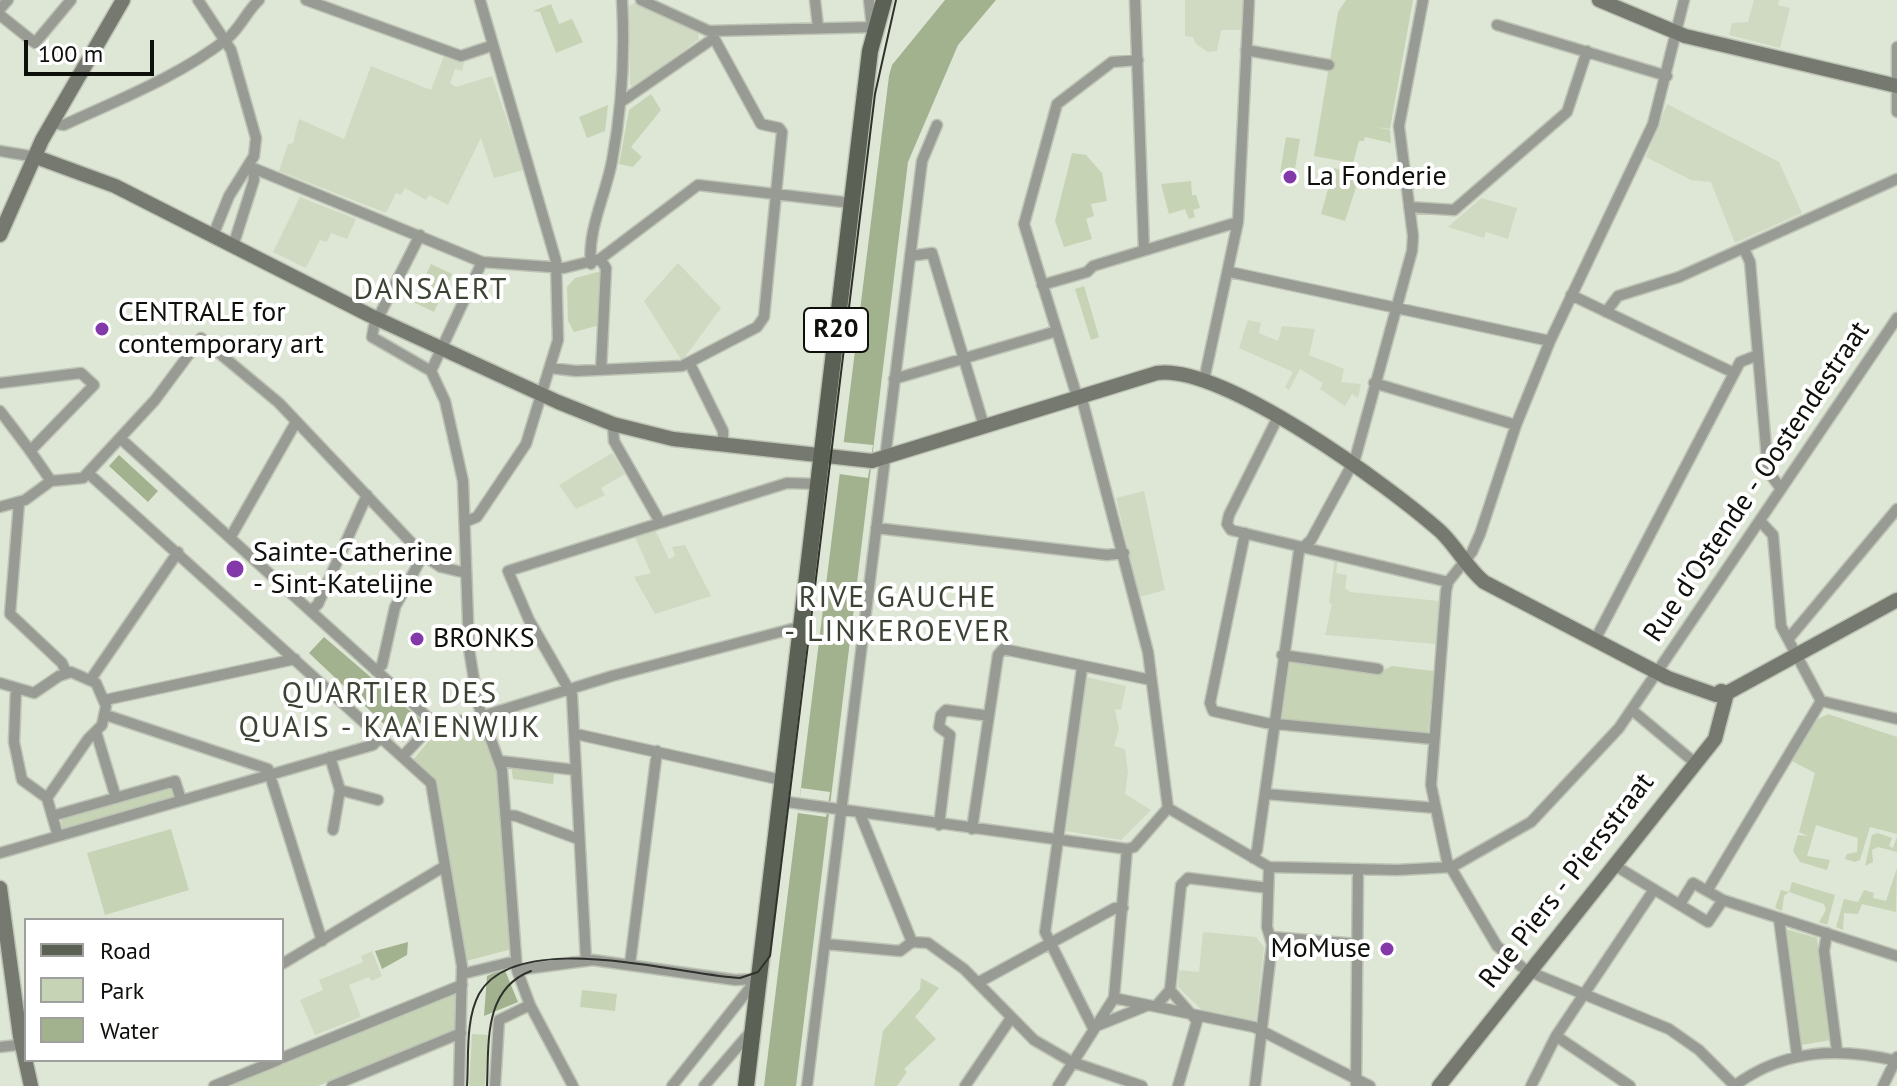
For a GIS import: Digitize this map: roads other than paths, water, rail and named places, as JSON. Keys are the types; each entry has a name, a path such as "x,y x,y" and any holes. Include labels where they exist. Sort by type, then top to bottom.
{"main road":[{"name":"R20","path":"746,1086 817,484 832,458 852,203 870,51 874,27 884,0"}],"street":[{"path":"8,0 0,12 35,43 71,0"},
{"path":"0,235 52,123 123,0"},
{"path":"198,0 231,50 256,138 250,168 229,196 214,233"},
{"path":"52,123 64,125 130,94 224,41 259,0"},
{"path":"306,0 461,56 491,46"},
{"path":"467,521 477,517 526,444 558,340 556,267 480,0"},
{"path":"601,370 606,268 596,262 589,248 608,179 621,102 622,0"},
{"path":"641,0 714,35 818,27 874,27 869,0"},
{"path":"815,0 818,27"},
{"path":"1135,0 1144,250"},
{"path":"1204,380 1230,272 1238,222 1249,0"},
{"path":"1253,858 1299,551 1306,545 1352,465 1413,243 1399,126 1423,0"},
{"path":"1599,0 1677,32 1896,86"},
{"path":"1684,0 1653,124 1550,341 1516,425 1472,552 1463,559 1448,582 1431,785 1447,861 1497,946 1530,971 1687,1040 1735,1086 1797,1055 1837,1051 1896,1060 1883,1086"},
{"path":"1497,25 1667,76"},
{"path":"621,102 714,35"},
{"path":"550,368 601,370 690,364 757,327 764,317 782,132 779,128 761,124 714,35"},
{"path":"1897,47 1897,112"},
{"path":"1246,50 1329,65"},
{"path":"1409,207 1454,210 1567,112 1587,51"},
{"path":"780,801 1127,849 1134,847 1168,808 1148,652 1124,553 1079,396 1024,224 1057,104 1112,62 1138,60"},
{"path":"807,1086 876,528 878,459 894,379 922,161 937,125"},
{"path":"0,151 36,157 115,186 214,233 233,246 378,318 541,394 613,424 673,439 832,458 878,459 1170,371 1204,380 1278,417 1352,465 1441,532 1484,582 1657,673 1722,697 1897,600"},
{"path":"250,168 482,262 556,267 596,262 698,185 852,203"},
{"path":"233,246 254,180 250,168"},
{"path":"1606,312 1618,296 1679,277 1897,179"},
{"path":"1042,285 1238,222"},
{"path":"420,235 372,335 375,341 431,371 453,430 467,521 469,649 482,715 500,761 516,966 530,1005 573,1086"},
{"path":"1744,249 1750,262 1768,471 1781,489"},
{"path":"910,256 932,253 984,426"},
{"path":"431,371 482,262"},
{"path":"1230,272 1550,341"},
{"path":"1571,295 1734,373"},
{"name":"Rue d'Ostende - Oostendestraat","path":"1452,867 1531,822 1603,749 1897,318"},
{"path":"894,379 1057,331"},
{"path":"0,507 19,503 51,481 83,478 121,439 201,338 296,422 423,555 441,567 466,573"},
{"path":"1595,640 1740,362 1758,355"},
{"path":"690,364 723,431 723,446"},
{"path":"0,383 81,373 94,385 32,449"},
{"path":"1374,383 1516,425"},
{"path":"0,411 32,449 36,463 51,481"},
{"path":"1278,417 1229,515 1228,527 1448,582"},
{"path":"230,538 296,422"},
{"path":"613,424 614,441 660,522"},
{"path":"121,439 434,723"},
{"path":"88,473 432,785 462,980 459,1086"},
{"path":"586,960 578,839 576,734 570,689 529,620 508,571 787,483 817,484"},
{"path":"311,611 318,604 367,495"},
{"path":"19,503 10,614 62,663 66,672"},
{"path":"1790,637 1897,509"},
{"path":"1760,521 1772,530 1781,626 1790,637 1821,701 1897,719"},
{"path":"876,528 1107,555 1124,553"},
{"path":"1245,533 1210,703 1213,711 1274,723 1433,739"},
{"path":"91,679 178,552"},
{"path":"376,671 382,665 395,607 423,555"},
{"path":"403,756 434,723 470,720 570,689 799,627"},
{"path":"972,829 998,655 1003,649 1082,668 1151,680"},
{"path":"1282,655 1378,669"},
{"path":"105,700 295,659"},
{"path":"1082,668 1045,932 1093,1028"},
{"path":"0,683 34,693 66,672 91,679 105,700 106,715 96,732 47,798"},
{"path":"16,688 14,742 22,780 47,798 58,836"},
{"name":"Rue Piers - Piersstraat","path":"1439,1086 1719,731 1722,697"},
{"path":"1707,891 1821,701"},
{"path":"939,825 950,735 939,727 941,715 946,710 989,716"},
{"path":"1632,710 1694,762"},
{"path":"106,715 261,765 272,774 322,941"},
{"path":"96,732 116,798"},
{"path":"576,734 782,780"},
{"path":"0,853 373,745 381,737"},
{"path":"630,964 657,751"},
{"path":"330,757 340,790 333,830"},
{"path":"500,761 576,770"},
{"path":"52,816 175,781 181,800"},
{"path":"340,790 378,800"},
{"path":"1265,794 1436,808"},
{"path":"1168,808 1269,867 1358,870 1452,867"},
{"path":"860,814 912,942"},
{"path":"506,815 578,839"},
{"path":"1058,1086 1114,998 1127,849"},
{"path":"1614,865 1708,922 1723,900"},
{"path":"284,963 445,866"},
{"path":"1255,1086 1272,937 1267,927 1269,867"},
{"path":"1356,1083 1358,870"},
{"path":"1093,1028 1142,1006 1156,1006 1170,990 1181,885 1188,878 1268,888"},
{"path":"1680,904 1693,883 1723,900 1897,956"},
{"path":"0,888 24,1044 0,1047"},
{"path":"1531,1086 1556,1036 1653,891"},
{"path":"979,982 1115,908 1123,908"},
{"path":"1779,919 1797,1055"},
{"path":"1827,933 1824,951 1837,1051"},
{"path":"1272,937 1357,944"},
{"path":"825,944 900,951 912,942 928,943 979,982 1034,1040 1072,1062 1142,1086"},
{"path":"284,1057 462,980 516,966 586,960 735,980 757,979"},
{"path":"672,1086 757,979"},
{"path":"1170,990 1195,1015 1197,1021 1178,1086"},
{"path":"1114,998 1262,1030 1356,1083 1370,1086"},
{"path":"495,1086 499,1020 530,1005"},
{"path":"965,1086 1011,1018"},
{"path":"704,1086 752,1030"},
{"path":"332,1086 461,1033"},
{"path":"1556,1036 1630,1086"},
{"path":"27,1062 31,1086"},
{"path":"214,1086 273,1062"}],"water":[{"path":"945,0 996,0 958,45 908,162 796,1086 764,1086 889,76 892,65"},
{"path":"119,455 158,491 148,502 109,466"},
{"path":"324,637 422,721 403,742 309,653"},
{"path":"408,942 407,955 382,969 375,951"},
{"path":"504,968 518,1002 484,1016 487,976"}],"tram line":[{"path":"467,1086 470,1027 475,1004 479,994 499,974 527,963 562,959 641,964 740,978 758,972 770,956 875,94 896,0"},
{"path":"487,1086 489,1036 497,1004 515,979 531,971"}],"place":[{"name":"La Fonderie","path":"1290,177"},
{"name":"CENTRALE for contemporary art","path":"102,329"},
{"name":"Sainte-Catherine - Sint-Katelijne","path":"235,569"},
{"name":"BRONKS","path":"417,639"},
{"name":"MoMuse","path":"1387,949"}],"district":[{"name":"DANSAERT","path":"431,290"},
{"name":"RIVE GAUCHE - LINKEROEVER","path":"898,615"},
{"name":"QUARTIER DES QUAIS - KAAIENWIJK","path":"390,711"}]}
